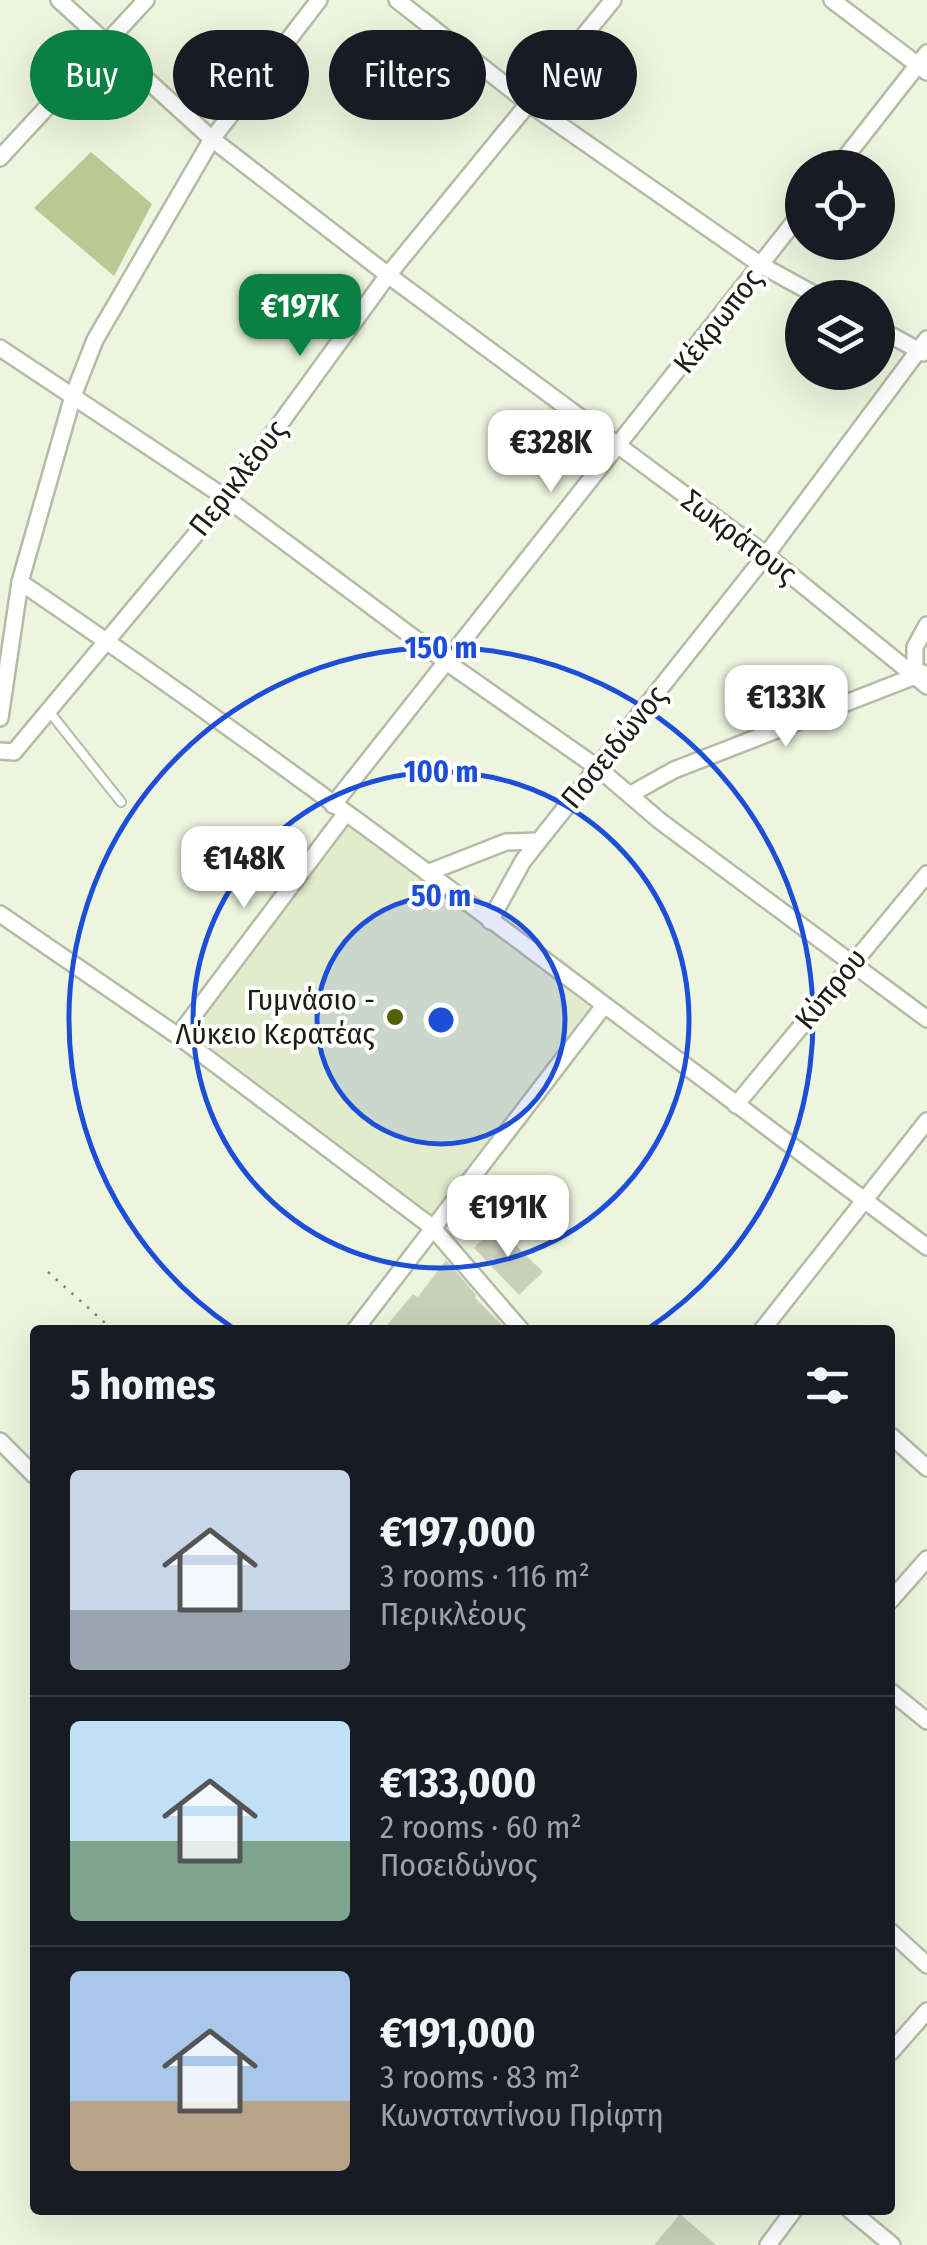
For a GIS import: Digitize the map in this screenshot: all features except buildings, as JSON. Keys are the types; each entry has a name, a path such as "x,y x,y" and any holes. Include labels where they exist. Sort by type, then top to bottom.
{"street":[{"name":"Σωκράτους","path":"60,0 92,30"},
{"path":"118,30 146,0"},
{"path":"0,718 20,582 73,396 95,340 212,139 319,0"},
{"path":"396,0 506,86"},
{"name":"Περικλέους","path":"588,30 613,0"},
{"path":"832,0 923,64 852,150"},
{"name":"Σωκράτους","path":"153,86 212,139 388,275 766,555 923,678"},
{"path":"0,158 35,120"},
{"name":"Περικλέους","path":"0,751 14,752 226,498 388,275 513,120"},
{"path":"553,120 789,280"},
{"name":"Κέκρωπος","path":"178,1036 445,661 785,235"},
{"path":"895,335 924,348"},
{"path":"0,348 226,498 445,661 598,768 660,821 927,1019"},
{"name":"Ποσειδώνος","path":"490,921 538,841 766,555 924,348"},
{"path":"0,581 20,582 105,640 428,873 927,1247"},
{"path":"631,794 674,770 923,678 915,647 927,625"},
{"path":"428,873 506,842 538,841"},
{"name":"Κύπρου","path":"736,1105 927,874"},
{"path":"0,914 178,1036 432,1227 517,1325"},
{"path":"358,1325 603,1007"},
{"path":"769,1325 927,1121"},
{"path":"895,1439 927,1468"},
{"path":"0,1442 30,1471"},
{"path":"895,1596 927,1559"},
{"path":"895,1695 927,1721"},
{"path":"895,1935 927,1964"},
{"path":"895,2047 927,2011"},
{"path":"768,2245 790,2215"},
{"path":"856,2215 892,2245"}],"lane":[{"path":"48,710 121,802"}],"path":[{"path":"48,1272 106,1325"}],"shaded area":[{"name":"Γυμνάσιο - Λύκειο Κερατέας","path":"346,817 602,1002 436,1224 188,1031"}],"green space":[{"path":"91,152 152,204 114,276 34,208"}],"place":[{"name":"Γυμνάσιο - Λύκειο Κερατέας","path":"395,1017"}]}
